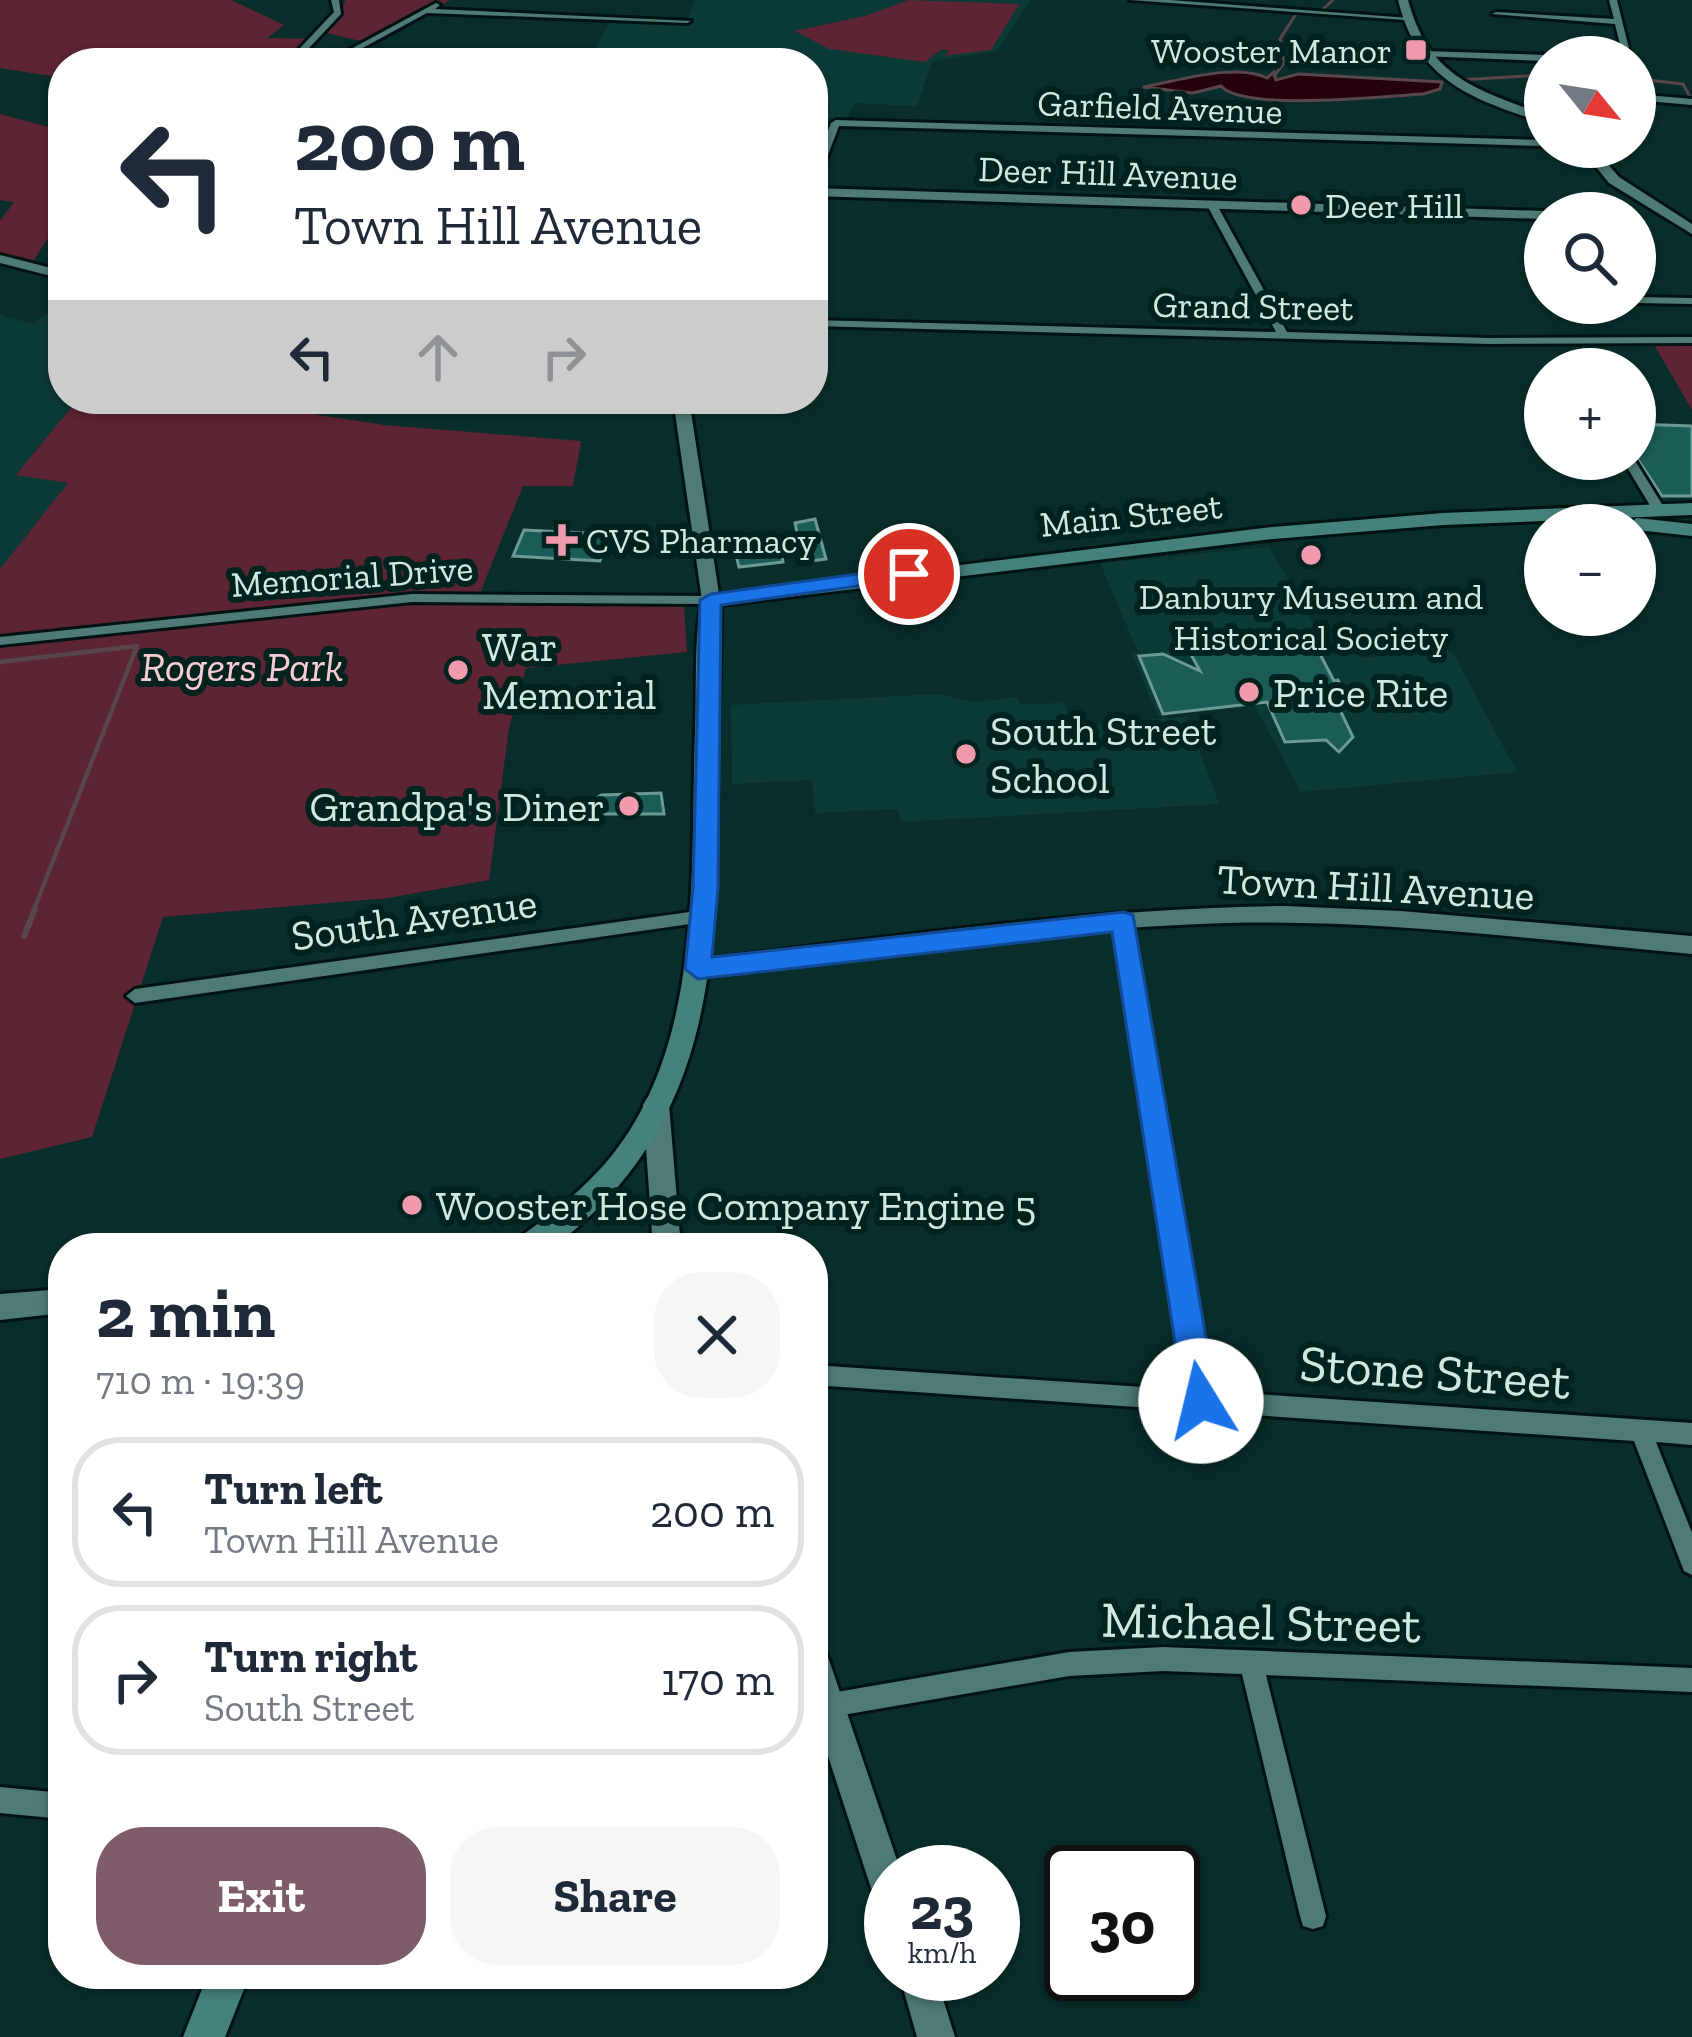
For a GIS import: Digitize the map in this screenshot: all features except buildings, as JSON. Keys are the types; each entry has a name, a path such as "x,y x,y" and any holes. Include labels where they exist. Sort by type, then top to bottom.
{"main road":[{"name":"Main Street","path":"1656,509 1692,509"},
{"name":"Main Street","path":"711,600 1273,533 1524,516"},
{"name":"Main Street","path":"1656,526 1692,530"},
{"path":"547,1233 597,1193 633,1148 656,1105 683,1031 698,969 704,916 711,600"},
{"path":"204,2037 223,1989"}],"street":[{"path":"304,48 338,12 335,0"},
{"path":"357,48 446,0"},
{"path":"1134,0 1405,18"},
{"path":"1402,0 1405,18 1424,54 1468,92 1524,111"},
{"path":"1613,0 1622,36"},
{"path":"427,10 687,20"},
{"path":"1496,14 1618,22"},
{"path":"1424,54 1524,57"},
{"path":"1656,98 1692,102"},
{"name":"Garfield Avenue","path":"828,143 836,123 1524,142"},
{"path":"1604,168 1621,192"},
{"path":"1614,180 1692,230"},
{"name":"Deer Hill Avenue","path":"828,193 1524,214"},
{"path":"1213,207 1284,337"},
{"path":"1656,215 1692,216"},
{"path":"0,260 48,271"},
{"path":"1656,301 1692,302"},
{"name":"Grand Street","path":"828,323 1284,337 1692,340"},
{"path":"683,414 711,600"},
{"path":"1641,480 1659,509"},
{"name":"Memorial Drive","path":"0,641 412,598 711,600"},
{"name":"Town Hill Avenue","path":"698,969 1124,922 1310,914 1692,945"},
{"name":"South Avenue","path":"135,996 704,916"},
{"path":"1124,922 1201,1401"},
{"path":"656,1105 666,1233"},
{"path":"0,1307 48,1302"},
{"name":"Stone Street","path":"828,1376 1692,1434"},
{"path":"1640,1432 1692,1563"},
{"name":"Michael Street","path":"831,1705 1070,1664 1163,1659 1692,1681"},
{"path":"1251,1662 1313,1916"},
{"path":"828,1698 875,1845"},
{"path":"0,1800 48,1805"},
{"path":"925,2001 936,2037"}],"shaded area":[{"path":"695,0 1030,0 997,51 932,62 917,106 854,103 847,119 828,118 828,48 594,48 612,20 686,23"},
{"path":"1222,72 1267,78 1274,72 1276,80 1298,74 1442,82 1440,89 1423,94 1316,100 1257,98 1221,86 1193,93 1143,87"},
{"path":"48,314 48,414 66,414 17,474 69,482 0,569 0,315 33,324"},
{"path":"1269,547 1325,643 1363,658 1439,649 1453,653 1517,772 1301,792 1255,706 1158,716 1132,654 1138,652 1100,563"},
{"name":"South Street School","path":"936,694 976,702 1017,697 1019,704 1063,703 1074,728 1187,716 1219,804 901,822 898,809 815,813 812,780 732,784 731,705"}],"green space":[{"path":"0,0 231,0 284,25 267,38 316,39 307,48 48,48 48,76 0,68"},
{"path":"345,0 450,0 369,43 322,32 342,11"},
{"path":"909,0 1019,4 991,50 944,56 950,51 942,49 925,62 829,49 795,31 865,16"},
{"path":"0,114 48,127 48,238 30,266 0,258 0,221 14,202 0,200"},
{"path":"1653,343 1692,344 1692,410 1656,348"},
{"name":"Rogers Park","path":"66,414 312,414 385,425 581,441 573,486 523,486 476,603 684,606 687,652 526,668 509,728 489,880 388,898 163,917 92,1137 0,1159 0,569 68,483 16,475"}],"waterway":[{"path":"1323,9 1333,0"},
{"path":"1274,76 1284,63 1280,39 1296,14"},
{"path":"1459,80 1524,76"},
{"path":"1656,81 1683,84 1690,97"},
{"path":"0,662 137,646 33,912"},
{"path":"24,936 35,909"}],"place":[{"name":"Wooster Manor","path":"1416,50"},
{"name":"Deer Hill","path":"1301,205"},
{"name":"CVS Pharmacy","path":"562,540"},
{"name":"Danbury Museum and Historical Society","path":"1311,555"},
{"name":"War Memorial","path":"458,670"},
{"name":"Price Rite","path":"1249,692"},
{"name":"South Street School","path":"966,754"},
{"name":"Grandpa's Diner","path":"629,806"},
{"name":"Wooster Hose Company Engine 5","path":"412,1205"}],"route":[{"path":"909,574 711,600 705,889 698,969 1124,922 1201,1401"}]}
